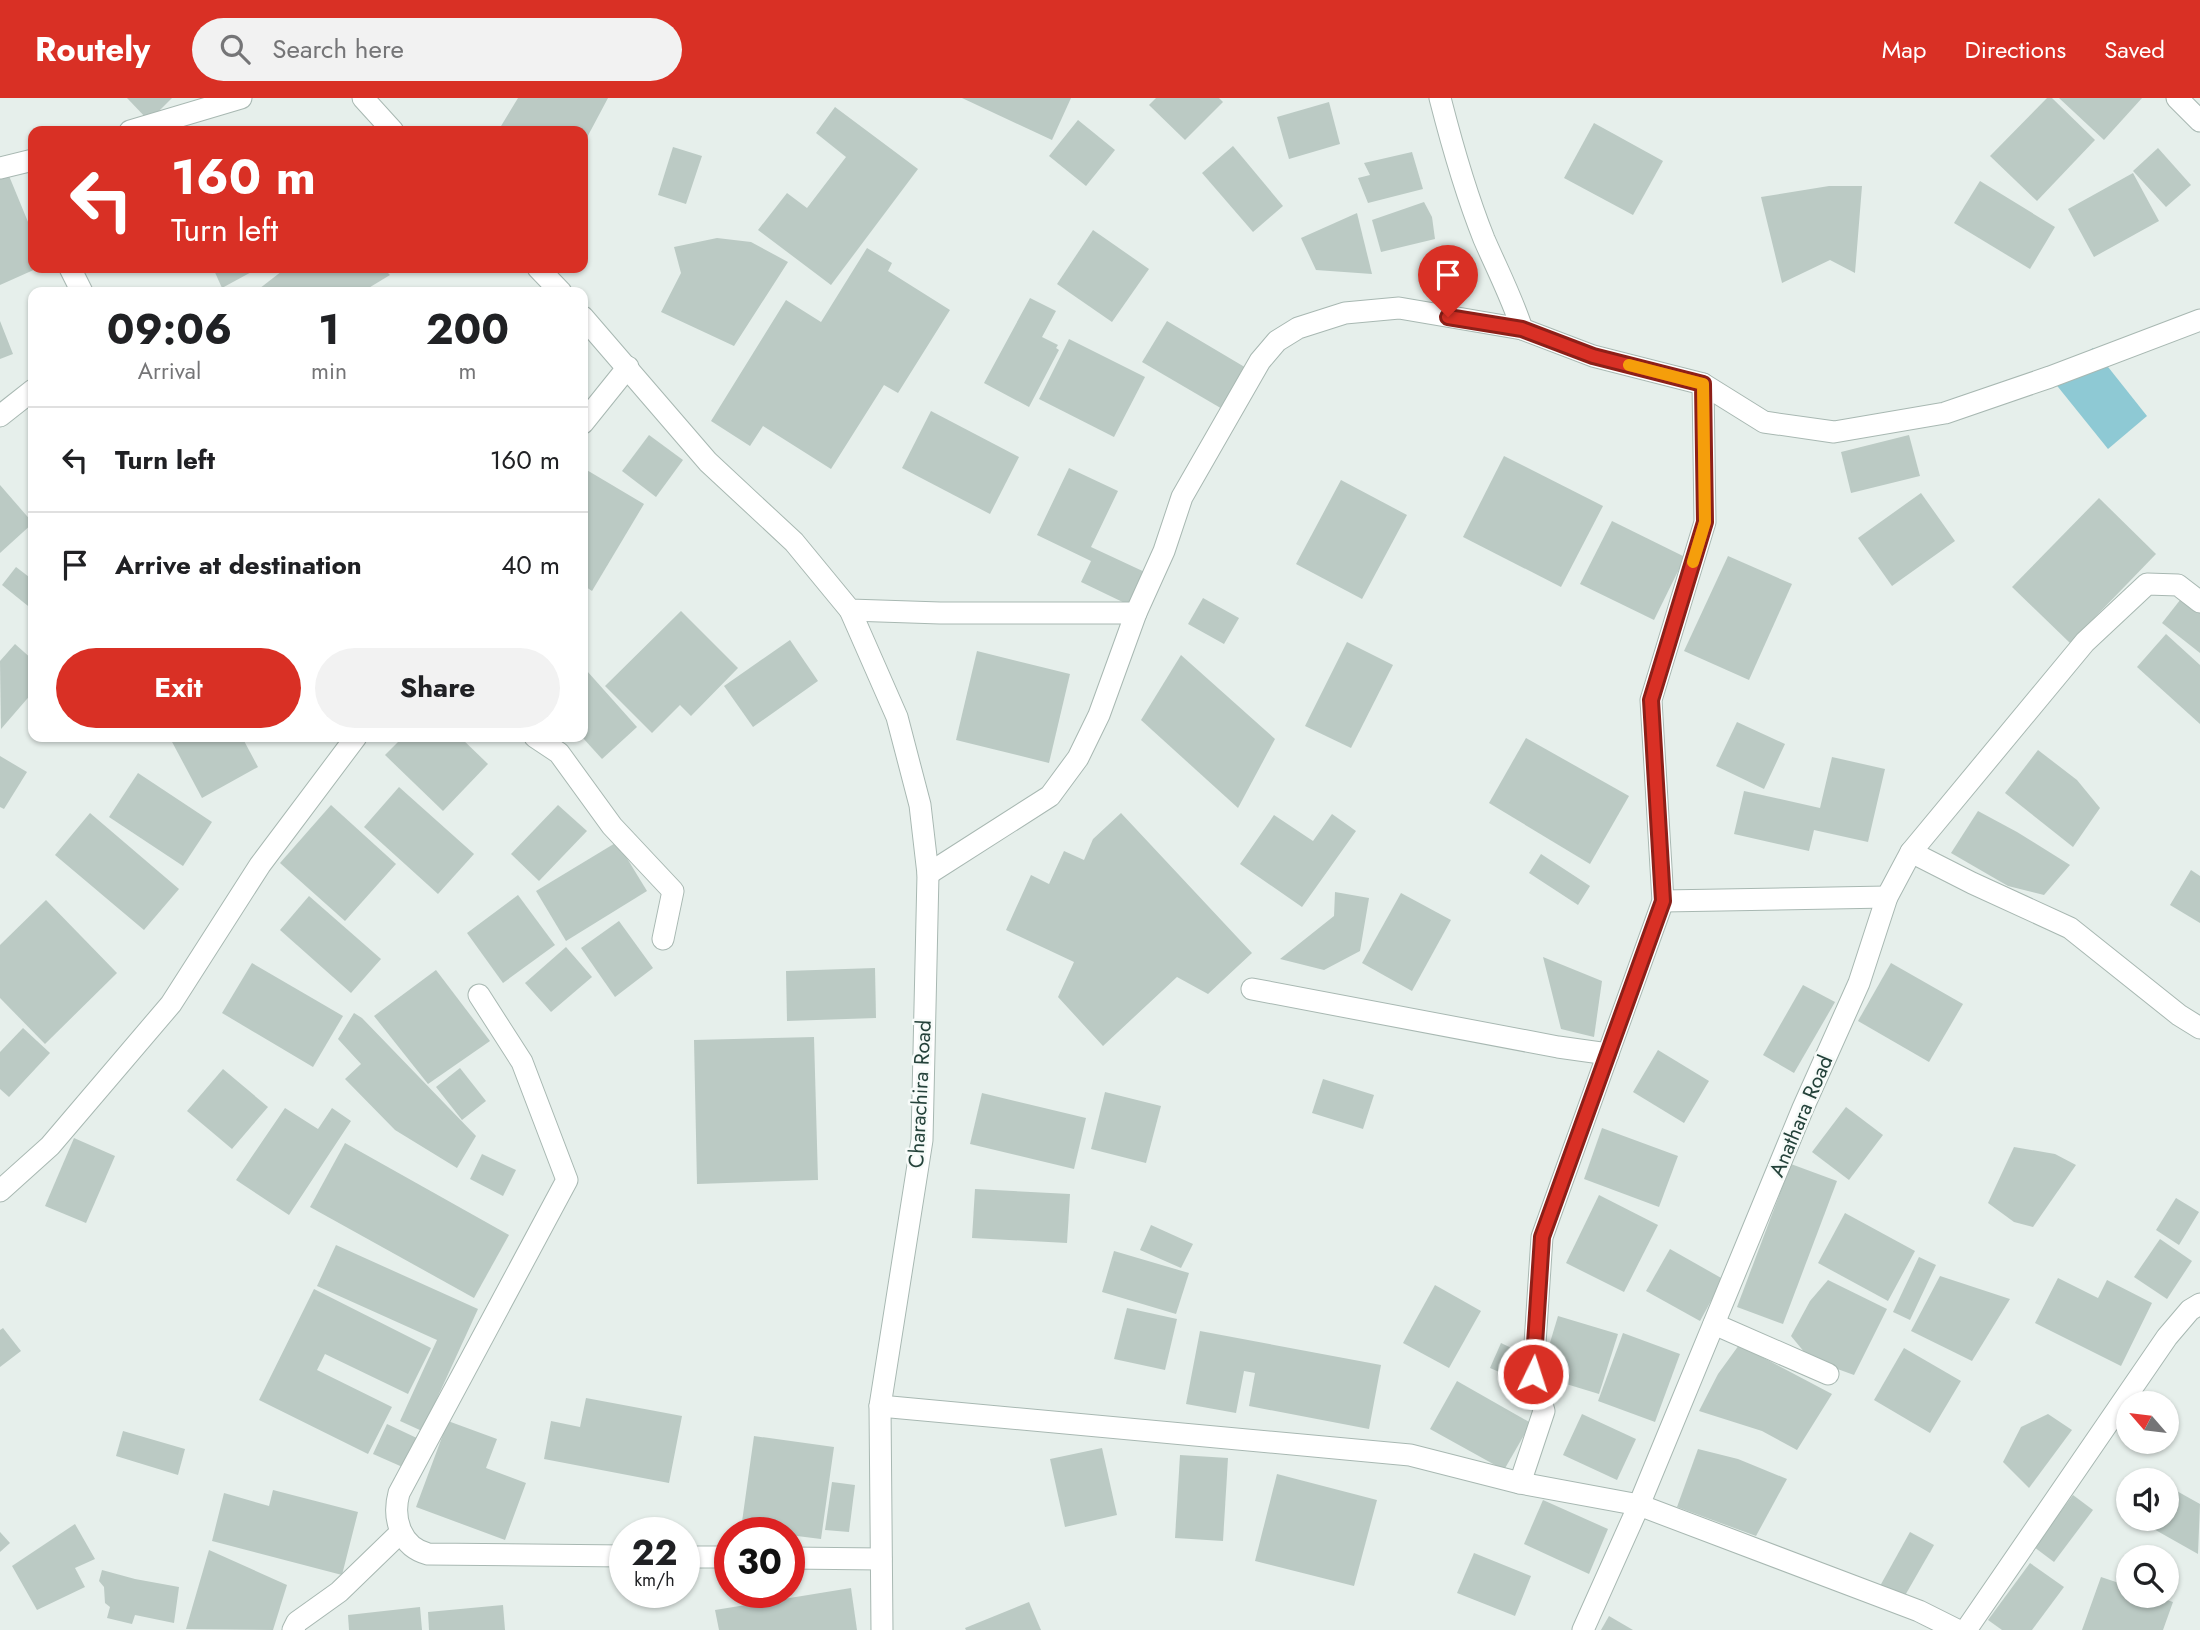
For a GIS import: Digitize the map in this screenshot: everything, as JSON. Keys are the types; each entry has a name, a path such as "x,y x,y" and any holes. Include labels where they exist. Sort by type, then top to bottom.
{"street":[{"path":"147,126 241,98"},
{"path":"363,98 388,126"},
{"path":"1440,98 1450,140 1484,238 1522,329"},
{"path":"2177,98 2200,121"},
{"path":"0,167 28,161"},
{"path":"543,273 556,287"},
{"path":"928,874 1050,796 1078,758 1100,715 1136,612 1164,551 1182,497 1260,361 1277,341 1298,328 1345,313 1399,308 1522,329 1593,356 1703,384 1764,422 1834,432 1945,413 2050,377 2200,320"},
{"name":"Charachira Road","path":"588,323 708,462 794,542 849,610 897,717 920,804 928,874 922,1140 880,1406 882,1630"},
{"path":"588,417 628,367"},
{"path":"1520,1483 1544,1411 1533,1374 1542,1237 1663,901 1651,700 1705,522 1703,384"},
{"path":"0,416 28,394"},
{"name":"Anathara Road","path":"1583,1630 1639,1505 1803,1108 1859,983 1886,897 1911,852 2085,642 2147,584 2178,585 2200,602"},
{"path":"849,610 940,613 1136,612"},
{"path":"0,1191 50,1146 171,1003 260,865 352,742"},
{"path":"542,742 559,753 612,825 673,891 663,939"},
{"path":"1911,852 2070,928 2179,1015 2200,1028"},
{"path":"1663,901 1886,897"},
{"path":"1252,989 1608,1054"},
{"path":"480,995 522,1062 567,1180 399,1493 396,1514 407,1543 417,1551 428,1554 609,1556"},
{"path":"1966,1630 2167,1337 2190,1310 2200,1304"},
{"path":"1714,1324 1828,1374"},
{"path":"880,1406 1410,1455 1520,1483 1639,1505 1919,1611 1957,1630"},
{"path":"293,1630 298,1622 339,1592 401,1532"},
{"path":"805,1558 881,1559"}],"water":[{"path":"2093,348 2147,416 2108,449 2050,377"}],"building":[{"path":"127,98 172,98 149,121"},
{"path":"518,98 608,98 588,136 588,126 501,126"},
{"path":"962,98 1071,98 1052,140"},
{"path":"1156,98 1219,98 1223,102 1185,140 1149,105"},
{"path":"2047,98 2052,98 2095,140 2037,201 1990,156"},
{"path":"2059,98 2142,98 2104,140"},
{"path":"1329,102 1340,144 1289,159 1277,117"},
{"path":"835,107 918,169 831,285 758,230 787,193 807,208 846,157 816,133"},
{"path":"1078,120 1115,150 1086,186 1049,156"},
{"path":"1594,123 1663,161 1633,215 1564,178"},
{"path":"1233,146 1283,206 1253,232 1202,173"},
{"path":"673,147 702,156 686,204 658,195"},
{"path":"2158,148 2191,185 2166,207 2133,171"},
{"path":"1412,152 1423,189 1368,203 1358,178 1370,175 1364,163"},
{"path":"7,171 28,222 28,272 0,285 0,174"},
{"path":"2133,173 2159,221 2094,257 2068,209"},
{"path":"1980,181 2055,227 2030,269 1954,223"},
{"path":"1829,186 1862,186 1855,273 1830,260 1782,283 1761,197"},
{"path":"1424,202 1432,217 1435,239 1381,252 1372,220"},
{"path":"1357,213 1372,274 1316,270 1301,238"},
{"path":"1093,230 1149,269 1112,322 1057,284"},
{"path":"717,238 751,242 788,262 734,346 661,312 681,273 674,247"},
{"path":"867,248 892,263 888,271 950,310 898,393 884,385 831,469 763,426 750,446 711,421 786,300 821,322"},
{"path":"215,273 250,273 224,287"},
{"path":"280,273 390,275 370,287 261,287"},
{"path":"1030,298 1056,311 1042,337 1058,345 1056,348 1059,350 1029,407 984,383"},
{"path":"0,321 13,354 0,359"},
{"path":"1167,321 1248,369 1224,410 1142,362"},
{"path":"1069,339 1145,377 1114,437 1039,399"},
{"path":"931,411 1019,457 990,514 902,468"},
{"path":"649,435 683,460 656,497 622,471"},
{"path":"1909,435 1920,476 1851,493 1841,452"},
{"path":"1504,456 1603,506 1561,587 1463,537"},
{"path":"1069,468 1118,491 1091,547 1149,574 1133,607 1081,582 1091,561 1037,535"},
{"path":"588,471 644,504 592,591 588,588"},
{"path":"1341,480 1407,515 1362,599 1296,564"},
{"path":"0,485 28,517 28,528 0,553"},
{"path":"1921,493 1955,541 1892,586 1858,538"},
{"path":"2099,498 2156,554 2070,643 2012,587"},
{"path":"1612,521 1685,557 1654,620 1580,584"},
{"path":"1728,556 1792,584 1749,680 1684,651"},
{"path":"16,567 28,576 28,606 2,585"},
{"path":"2184,595 2200,607 2200,653 2162,623"},
{"path":"1203,598 1239,618 1224,644 1188,624"},
{"path":"681,611 738,668 691,716 680,705 652,733 605,686"},
{"path":"2166,634 2200,665 2200,724 2137,667"},
{"path":"790,640 818,681 753,727 724,686"},
{"path":"1347,642 1393,665 1351,748 1305,726"},
{"path":"15,644 28,656 28,698 1,729 0,661"},
{"path":"977,651 1070,674 1049,763 956,740"},
{"path":"1181,655 1275,739 1238,808 1141,720"},
{"path":"588,672 637,727 602,759 587,742"},
{"path":"1737,722 1785,744 1764,789 1716,766"},
{"path":"1526,738 1629,796 1590,864 1489,803"},
{"path":"172,742 245,742 258,767 202,798"},
{"path":"398,742 465,742 488,764 443,811 385,755"},
{"path":"2038,750 2077,780 2100,808 2073,847 2005,793"},
{"path":"0,756 27,772 4,809 0,807"},
{"path":"1832,757 1885,769 1868,842 1814,830 1809,851 1734,834 1744,791 1820,808"},
{"path":"138,773 212,822 183,866 109,817"},
{"path":"399,787 474,854 438,894 364,827"},
{"path":"331,805 396,864 345,921 280,863"},
{"path":"558,805 587,831 539,881 511,854"},
{"path":"1978,811 2070,865 2044,895 2008,886 1951,853"},
{"path":"90,813 179,889 144,930 55,855"},
{"path":"1121,813 1252,953 1208,994 1177,977 1103,1046 1058,997 1074,962 1006,930 1031,875 1049,884 1064,851 1084,860 1093,839"},
{"path":"1332,814 1356,831 1302,907 1240,864 1274,815 1313,841"},
{"path":"617,842 647,891 566,941 536,891"},
{"path":"1541,854 1590,886 1578,905 1529,873"},
{"path":"2191,870 2200,876 2200,923 2170,905"},
{"path":"1335,892 1369,898 1360,951 1324,970 1280,959 1334,916"},
{"path":"1401,893 1451,920 1412,991 1362,963"},
{"path":"518,895 555,945 503,983 467,933"},
{"path":"309,896 381,959 351,993 280,930"},
{"path":"46,900 117,973 45,1044 0,998 0,945"},
{"path":"619,921 653,968 615,997 581,948"},
{"path":"566,947 592,977 551,1012 525,983"},
{"path":"1543,957 1602,981 1594,1037 1561,1029"},
{"path":"252,963 343,1016 313,1067 222,1013"},
{"path":"1891,963 1963,1004 1929,1062 1858,1021"},
{"path":"875,968 876,1018 787,1021 786,971"},
{"path":"436,970 490,1041 428,1084 374,1016"},
{"path":"1803,985 1835,1002 1794,1073 1763,1055"},
{"path":"354,1013 362,1018 476,1136 457,1168 395,1130 345,1079 361,1064 338,1039"},
{"path":"23,1028 50,1053 9,1097 0,1089 0,1052"},
{"path":"814,1037 818,1180 697,1184 694,1040"},
{"path":"1658,1050 1709,1081 1684,1123 1633,1092"},
{"path":"460,1068 486,1101 462,1120 436,1087"},
{"path":"223,1069 268,1107 232,1149 187,1111"},
{"path":"1323,1079 1374,1095 1363,1129 1312,1113"},
{"path":"1105,1092 1161,1106 1146,1163 1091,1149"},
{"path":"982,1093 1086,1118 1074,1169 970,1144"},
{"path":"1846,1107 1883,1135 1849,1180 1812,1152"},
{"path":"285,1108 318,1129 332,1108 351,1121 289,1215 236,1180"},
{"path":"1602,1128 1678,1156 1659,1207 1584,1179"},
{"path":"74,1138 115,1156 86,1223 45,1206"},
{"path":"345,1143 509,1235 474,1298 310,1207"},
{"path":"2014,1147 2055,1154 2076,1165 2033,1227 2014,1222 1988,1203"},
{"path":"482,1154 516,1170 503,1196 470,1179"},
{"path":"1791,1164 1837,1181 1783,1324 1737,1307"},
{"path":"975,1189 1070,1194 1067,1243 972,1238"},
{"path":"1599,1195 1658,1225 1624,1292 1566,1263"},
{"path":"2176,1198 2199,1212 2179,1245 2156,1230"},
{"path":"1845,1213 1915,1251 1888,1301 1818,1263"},
{"path":"1151,1225 1193,1244 1181,1268 1140,1250"},
{"path":"2160,1239 2192,1261 2167,1299 2134,1277"},
{"path":"336,1245 478,1309 422,1431 400,1421 437,1340 317,1286"},
{"path":"1670,1249 1723,1279 1700,1321 1646,1291"},
{"path":"1114,1251 1189,1273 1176,1314 1102,1292"},
{"path":"1919,1257 1936,1265 1910,1320 1893,1312"},
{"path":"1940,1276 2010,1299 1972,1361 1911,1331"},
{"path":"2058,1278 2098,1298 2107,1280 2152,1303 2121,1366 2035,1323"},
{"path":"1828,1280 1887,1309 1854,1375 1810,1359 1791,1336 1810,1301"},
{"path":"1435,1285 1481,1311 1449,1368 1403,1343"},
{"path":"314,1289 431,1348 408,1394 325,1354 317,1370 392,1407 368,1454 259,1400"},
{"path":"1127,1308 1177,1319 1165,1370 1114,1359"},
{"path":"1558,1316 1618,1334 1599,1394 1540,1376"},
{"path":"3,1328 21,1351 0,1367 0,1330"},
{"path":"1200,1331 1381,1365 1369,1429 1249,1406 1255,1373 1244,1371 1236,1413 1186,1404"},
{"path":"1623,1333 1680,1354 1655,1422 1598,1401"},
{"path":"1501,1343 1524,1354 1513,1378 1490,1368"},
{"path":"1739,1345 1832,1394 1797,1450 1762,1431 1699,1411 1718,1374"},
{"path":"1904,1348 1961,1381 1930,1433 1874,1400"},
{"path":"1457,1381 1531,1423 1504,1470 1430,1429"},
{"path":"586,1398 682,1416 669,1483 544,1459 551,1421 580,1427"},
{"path":"1582,1414 1636,1439 1617,1480 1563,1455"},
{"path":"2048,1414 2072,1430 2029,1488 2003,1462 2021,1427"},
{"path":"448,1421 497,1439 486,1468 526,1483 505,1540 416,1507"},
{"path":"387,1424 421,1440 407,1469 373,1454"},
{"path":"123,1431 185,1449 178,1475 116,1456"},
{"path":"754,1436 834,1447 821,1539 805,1537 805,1517 743,1517"},
{"path":"1102,1448 1117,1515 1065,1527 1050,1459"},
{"path":"1698,1449 1738,1459 1787,1479 1756,1536 1677,1507"},
{"path":"1180,1455 1228,1458 1223,1541 1175,1538"},
{"path":"1277,1474 1377,1500 1354,1586 1255,1561"},
{"path":"832,1482 855,1485 849,1532 825,1530"},
{"path":"273,1490 358,1512 342,1575 212,1541 224,1493 269,1506"},
{"path":"2179,1492 2200,1504 2198,1554 2157,1531 2179,1531"},
{"path":"2073,1495 2093,1510 2054,1562 2034,1547"},
{"path":"1543,1500 1608,1529 1589,1574 1524,1544"},
{"path":"75,1524 95,1559 75,1568 85,1587 37,1610 12,1566"},
{"path":"0,1532 10,1543 0,1552"},
{"path":"1910,1532 1934,1545 1903,1599 1880,1586"},
{"path":"209,1550 287,1585 273,1630 186,1629"},
{"path":"1474,1553 1531,1576 1515,1616 1457,1593"},
{"path":"2030,1563 2064,1587 2032,1630 2002,1630 1988,1620"},
{"path":"102,1570 179,1587 174,1623 135,1615 132,1624 107,1618 110,1607 105,1603 104,1587 99,1581"},
{"path":"2101,1577 2116,1582 2116,1608 2171,1608 2163,1630 2082,1630"},
{"path":"851,1588 857,1630 719,1630 715,1610 805,1608 805,1595"},
{"path":"1029,1602 1041,1630 965,1628"},
{"path":"503,1605 505,1630 429,1630 428,1612"},
{"path":"420,1607 422,1630 349,1630 348,1615"},
{"path":"1609,1616 1633,1630 1601,1630"}],"slow traffic":[{"path":"1629,365 1703,384 1705,522 1693,562"}],"route":[{"path":"1448,317 1522,329 1593,356 1703,384 1705,522 1651,700 1663,901 1542,1237 1533,1374"}]}
